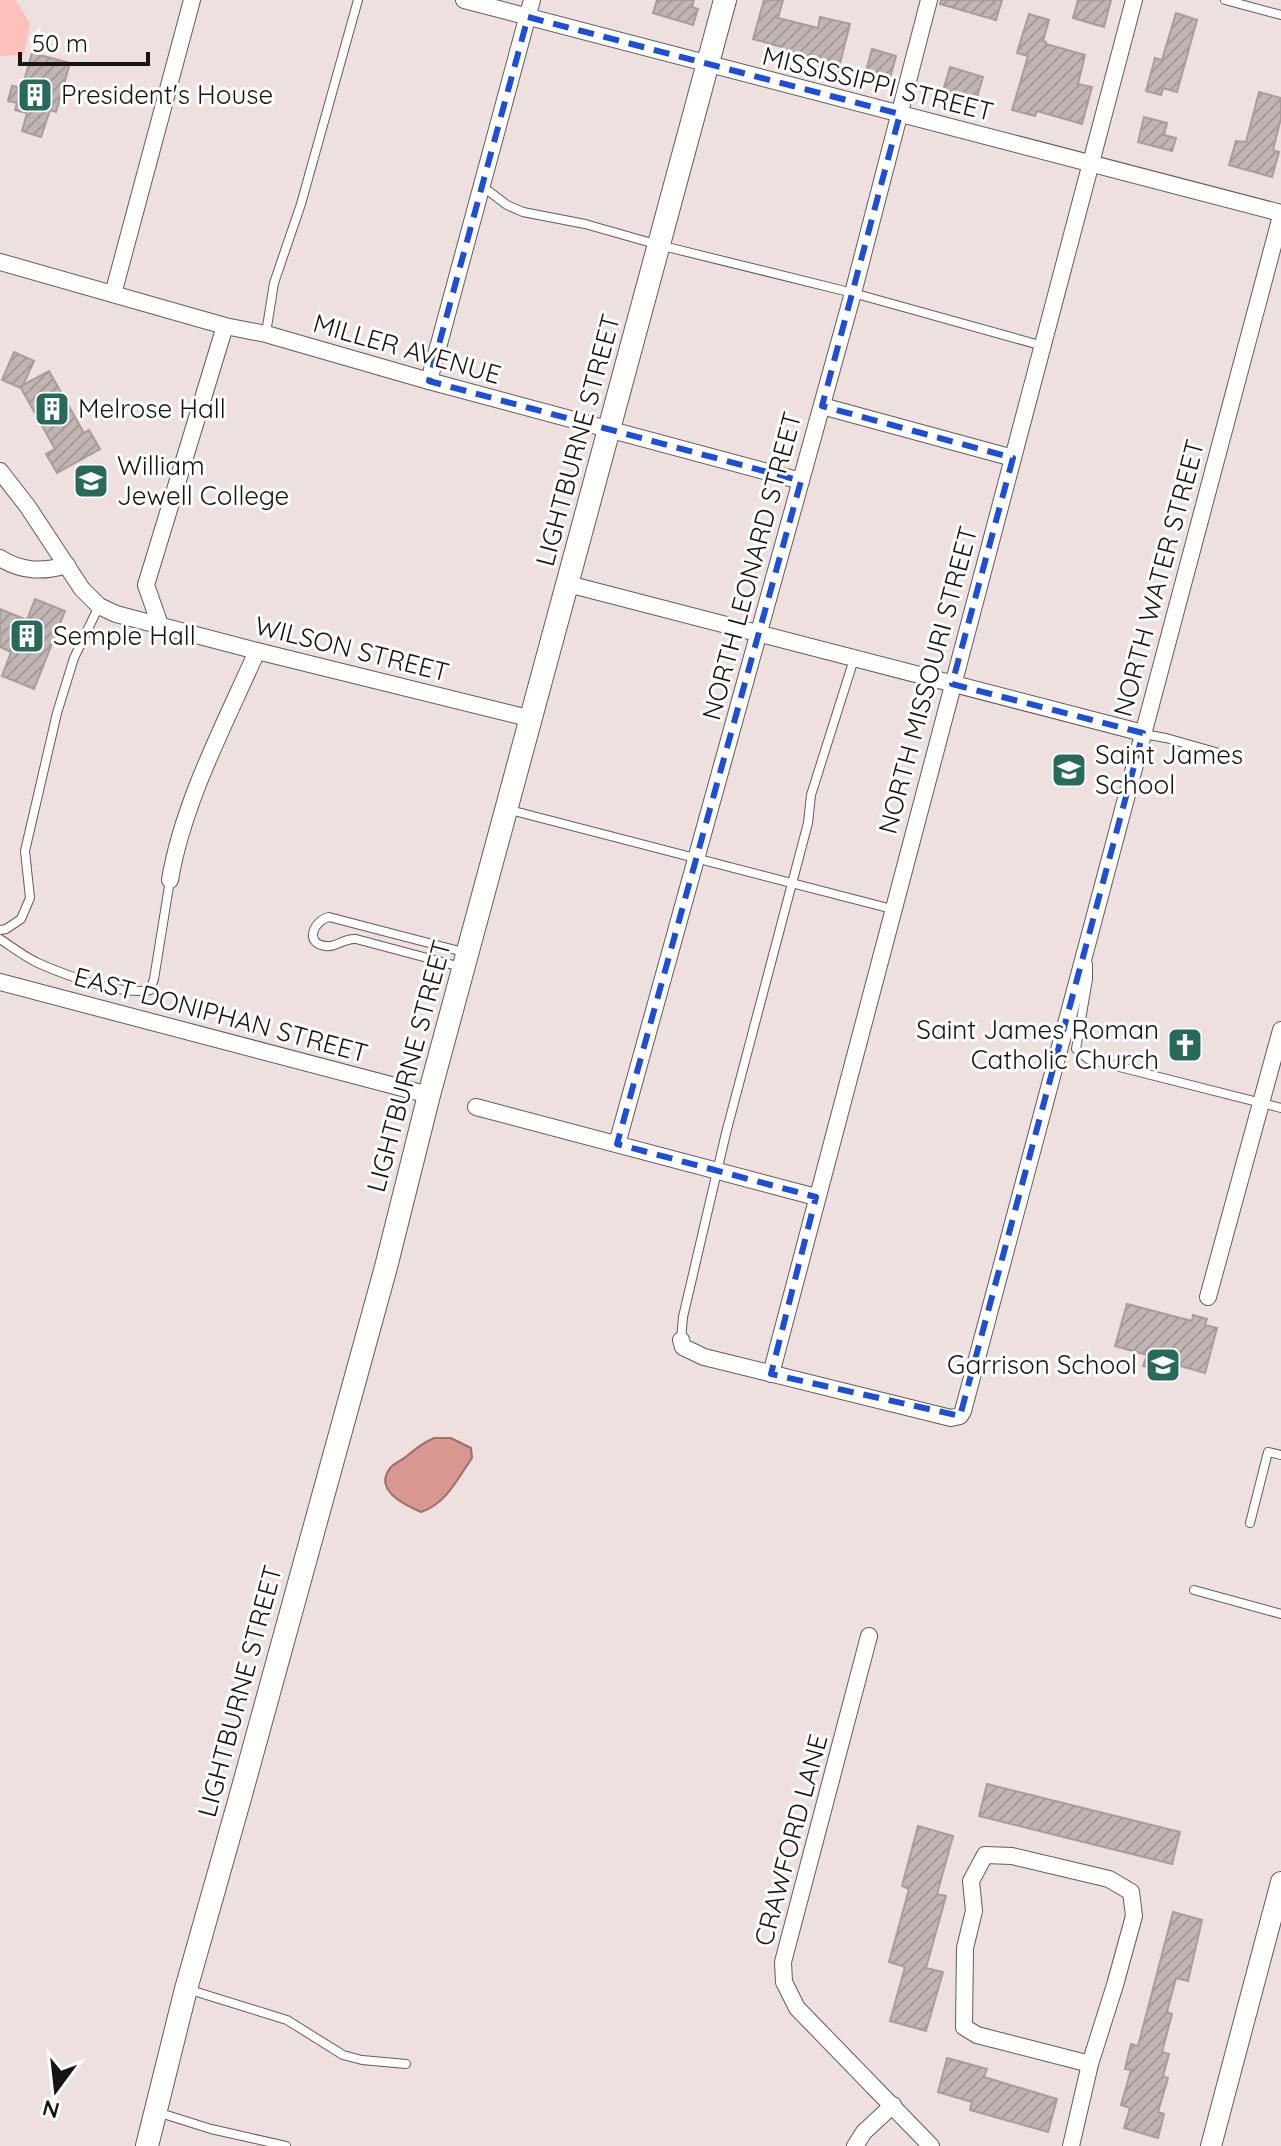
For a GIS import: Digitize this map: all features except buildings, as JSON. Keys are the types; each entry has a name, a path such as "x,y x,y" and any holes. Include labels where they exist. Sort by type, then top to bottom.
{"main road":[{"name":"LIGHTBURNE STREET","path":"147,2146 186,1989 386,1267 429,1095 725,0"}],"street":[{"path":"113,294 192,0"},
{"name":"MISSISSIPPI STREET","path":"464,0 1281,215"},
{"path":"429,381 532,0"},
{"name":"NORTH LEONARD STREET","path":"617,1144 853,293 929,0"},
{"name":"NORTH MISSOURI STREET","path":"771,1374 1134,0"},
{"name":"NORTH WATER STREET","path":"771,1374 951,1418 960,1416 965,1407 1281,215"},
{"name":"MILLER AVENUE","path":"0,262 801,481"},
{"path":"160,625 146,585 225,326"},
{"path":"822,406 1013,458"},
{"path":"0,471 28,507 82,589 99,606"},
{"path":"0,558 10,565 38,571 67,565"},
{"path":"568,584 1143,733"},
{"name":"WILSON STREET","path":"99,606 116,614 257,651 532,719"},
{"path":"170,880 175,851 195,793 257,651"},
{"name":"EAST DONIPHAN STREET","path":"0,982 429,1095"},
{"path":"1208,1297 1281,1030"},
{"path":"476,1107 816,1197"},
{"path":"681,1340 683,1347 704,1357 771,1374"},
{"name":"CRAWFORD LANE","path":"869,1636 783,1962 784,1982 797,2008 931,2146"},
{"path":"1071,2146 1090,2064 1134,1916 1131,1892 1109,1879 1012,1856 985,1855 971,1881 974,1911 965,1948 964,2027 977,2035 1090,2064"},
{"path":"1211,2146 1281,1882"},
{"path":"855,2146 864,2132 893,2105"}],"lane":[{"path":"266,334 274,283 301,204 358,0"},
{"path":"1225,0 1281,15"},
{"path":"482,186 507,205 523,212 585,224 853,293 1043,346"},
{"path":"0,930 21,919 30,898 25,851 57,713 74,658 99,606"},
{"path":"681,1340 683,1317 760,999 808,823 811,795 854,659"},
{"path":"1143,733 1226,755"},
{"path":"508,809 892,909"},
{"path":"0,939 36,962 86,981 139,992 150,990 170,880"},
{"path":"329,917 466,961 348,938 326,947 315,941 314,929 320,920 329,917"},
{"path":"1087,943 1088,979 1076,1049 1088,1059 1281,1108"},
{"path":"1250,1523 1268,1452 1281,1455"},
{"path":"1194,1590 1281,1614"},
{"path":"186,1989 287,2020 343,2055 406,2064"},
{"path":"156,2111 211,2129 286,2146"}],"highlighted area":[{"path":"528,17 900,114 822,406 1013,458 952,684 1143,733 960,1416 771,1374 816,1197 617,1144 801,481 429,381"}],"shaded area":[{"path":"0,0 16,0 30,24 24,55 0,56"},
{"path":"434,1438 451,1438 471,1448 472,1458 444,1497 421,1512 393,1496 385,1483 386,1475 393,1466"}],"place":[{"name":"President's House","path":"35,95"},
{"name":"Melrose Hall","path":"52,409"},
{"name":"William Jewell College","path":"91,481"},
{"name":"Semple Hall","path":"27,636"},
{"name":"Saint James School","path":"1069,770"},
{"name":"Saint James Roman Catholic Church","path":"1185,1045"},
{"name":"Garrison School","path":"1163,1365"}]}
